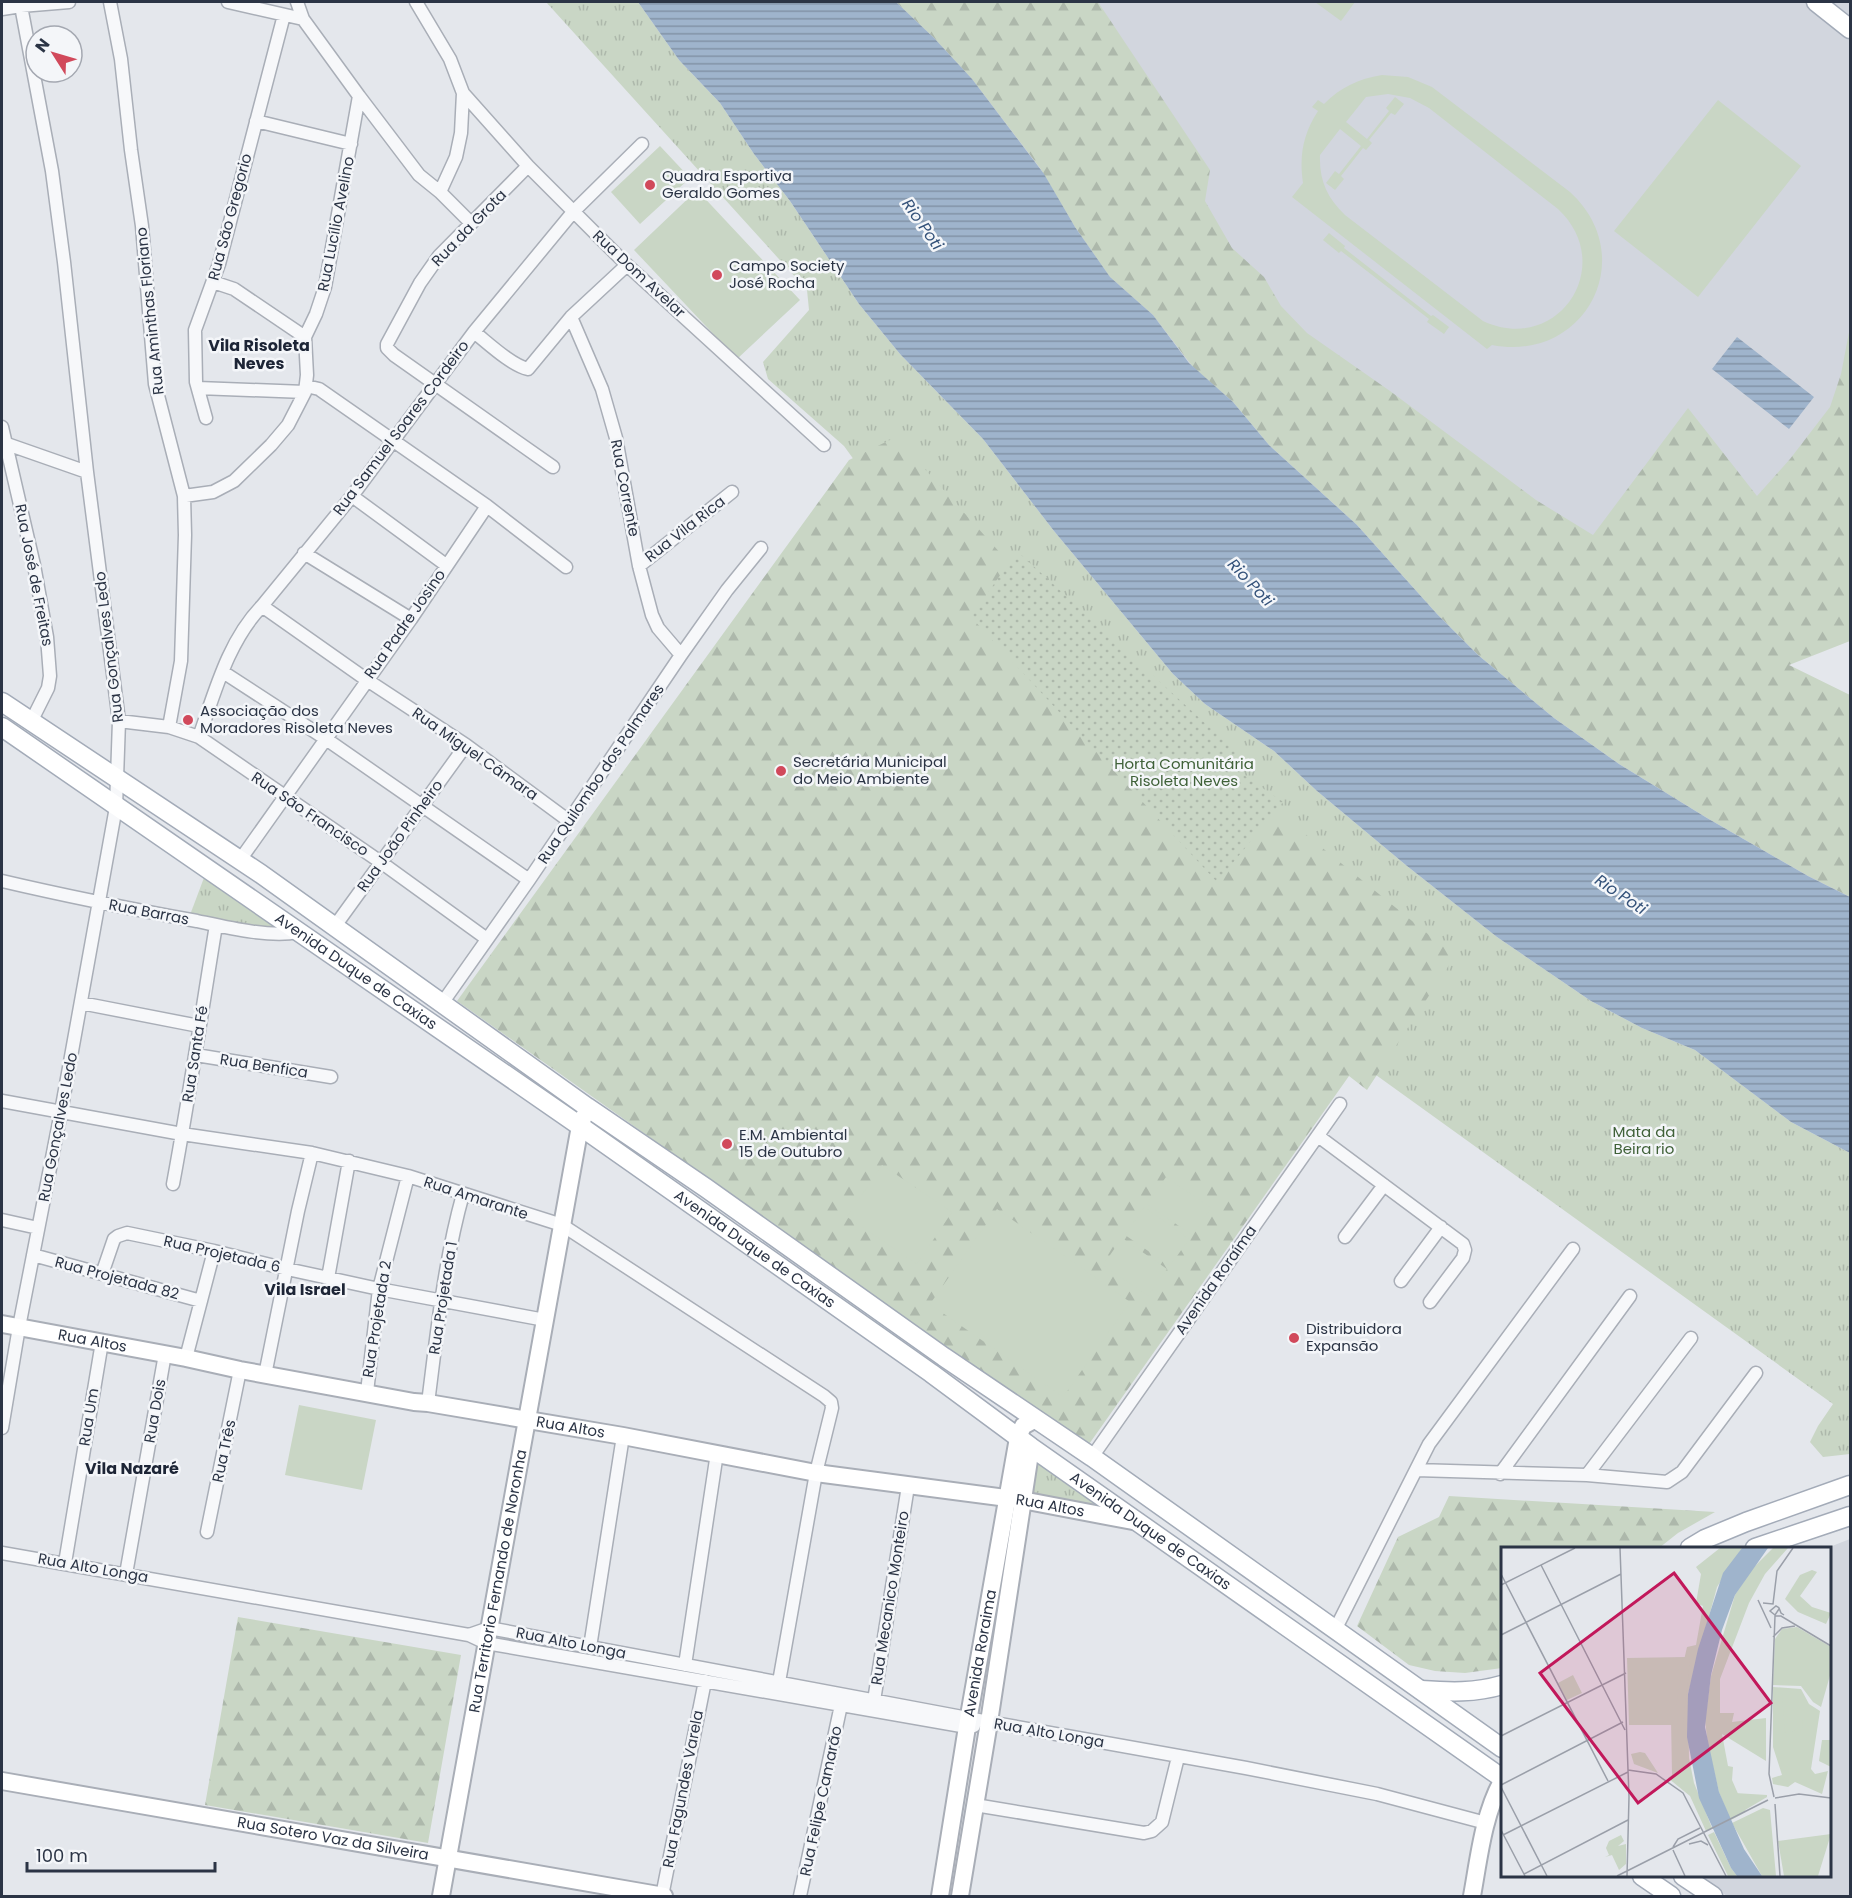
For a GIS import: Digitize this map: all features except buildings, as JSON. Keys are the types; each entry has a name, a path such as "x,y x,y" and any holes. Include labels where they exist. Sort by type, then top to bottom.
{"main road":[{"path":"1816,2 1851,29"},
{"name":"Avenida Duque de Caxias","path":"2,702 240,860 944,1357 1092,1457 1420,1690 1500,1742"},
{"name":"Avenida Duque de Caxias","path":"2,727 580,1126 1498,1775"},
{"path":"1692,1547 1746,1522 1851,1485"},
{"path":"1758,1547 1851,1516"},
{"path":"1420,1690 1460,1693 1501,1685"},
{"path":"1498,1775 1500,1742"},
{"path":"1645,1877 1671,1896"},
{"path":"1686,1877 1713,1896"}],"street":[{"path":"2,9 69,2"},
{"name":"Rua Aminthas Floriano","path":"110,2 121,59 142,226 155,384 183,496 185,536 181,651 179,676 169,727"},
{"path":"228,2 303,19"},
{"path":"297,2 303,19 408,162 471,223"},
{"name":"Rua Dom Avelar","path":"416,2 450,59 463,93 528,166 627,265 824,445"},
{"name":"Rua Gonçalves Ledo","path":"2,1428 116,807 119,721 52,171 21,6"},
{"name":"Rua São Gregorio","path":"206,418 194,367 195,330 213,282 284,15"},
{"name":"Rua Dom Avelar","path":"440,192 458,149 463,93"},
{"name":"Rua Lucílio Avelino","path":"306,389 305,337 325,287 359,96"},
{"path":"256,121 351,144"},
{"name":"Rua Samuel Soares Cordeiro","path":"199,737 223,672 251,618 352,496 474,332 573,212 642,144"},
{"name":"Rua da Grota","path":"435,385 387,348 389,337 430,267 528,166"},
{"path":"474,332 506,357 528,369 571,317 627,265"},
{"path":"213,282 234,289 305,337"},
{"name":"Rua Corrente","path":"571,317 602,389 614,428 639,566 652,615 658,628 681,655"},
{"path":"435,385 553,467"},
{"path":"198,388 319,389 487,506 567,567"},
{"path":"183,496 213,492 225,488 234,481 271,446 288,425 306,389"},
{"name":"Rua José de Freitas","path":"2,427 34,565 47,637 50,676 48,688 31,722"},
{"path":"7,444 87,471"},
{"name":"Rua Vila Rica","path":"639,566 732,492"},
{"path":"352,496 446,565"},
{"name":"Rua Padre Josino","path":"240,860 411,619 487,506"},
{"name":"Rua Quilombo dos Palmares","path":"442,1002 642,716 681,655 727,590 761,548"},
{"path":"304,553 411,619"},
{"name":"Rua Miguel Câmara","path":"262,606 367,680 466,745 569,821"},
{"path":"223,672 326,738 529,880"},
{"name":"Rua São Francisco","path":"119,721 169,727 199,737 382,862 487,939"},
{"name":"Rua João Pinheiro","path":"335,926 466,745"},
{"name":"Rua Barras","path":"2,881 99,903 216,925 278,934 297,932"},
{"name":"Rua Santa Fé","path":"173,1184 216,925"},
{"path":"81,1004 200,1026"},
{"name":"Rua Benfica","path":"196,1055 331,1077"},
{"name":"Rua Amarante","path":"2,1101 182,1134 312,1153 349,1161 408,1176 562,1225 829,1400 832,1408 816,1473"},
{"name":"Avenida Roraíma","path":"1092,1457 1340,1104"},
{"name":"Rua Territorio Fernando de Noronha","path":"441,1896 580,1126 587,1107"},
{"path":"1318,1136 1463,1244 1465,1250 1463,1258 1430,1302"},
{"path":"265,1375 312,1153"},
{"path":"328,1278 349,1161"},
{"name":"Rua Projetada 2","path":"367,1392 379,1289 408,1176"},
{"path":"1346,1237 1384,1185"},
{"name":"Rua Projetada 1","path":"428,1403 441,1302 455,1223 463,1194"},
{"path":"2,1220 38,1228"},
{"path":"1401,1281 1441,1227"},
{"name":"Rua Projetada 6","path":"102,1274 114,1239 127,1233 441,1302 545,1320"},
{"path":"1335,1630 1438,1430 1573,1249"},
{"path":"186,1358 214,1251"},
{"name":"Rua Projetada 82","path":"33,1255 201,1301"},
{"path":"1500,1474 1630,1296"},
{"name":"Rua Altos","path":"2,1324 186,1358 240,1371 414,1402 527,1419 816,1473 1015,1500 1141,1523"},
{"path":"1587,1475 1691,1338"},
{"name":"Rua Um","path":"65,1563 102,1342"},
{"name":"Rua Dois","path":"126,1574 165,1354"},
{"name":"Rua Três","path":"207,1532 240,1371"},
{"path":"1416,1470 1587,1475 1666,1482 1682,1472 1756,1373"},
{"path":"1024,1442 1023,1426 1036,1419"},
{"path":"590,1647 623,1436"},
{"name":"Avenida Roraima","path":"960,1896 989,1722 1024,1442"},
{"path":"685,1665 717,1453"},
{"path":"779,1682 816,1473"},
{"name":"Rua Mecanico Monteiro","path":"873,1706 908,1486"},
{"name":"Avenida Roraima","path":"940,1896 968,1723 1015,1500"},
{"name":"Rua Alto Longa","path":"2,1553 469,1635 590,1647 779,1682 873,1706 968,1723"},
{"name":"Rua Alto Longa","path":"488,1636 705,1682 841,1705 873,1706"},
{"name":"Rua Fagundes Varela","path":"663,1896 705,1682"},
{"name":"Rua Felipe Camarão","path":"800,1896 841,1705"},
{"path":"968,1723 989,1722"},
{"name":"Rua Alto Longa","path":"989,1722 1377,1794 1486,1823"},
{"path":"975,1805 1144,1833 1152,1831 1162,1822 1178,1756"},
{"path":"1472,1896 1498,1775"},
{"name":"Rua Sotero Vaz da Silveira","path":"2,1781 663,1896"}],"shaded area":[{"path":"896,2 1850,2 1850,610 1357,525 1233,402 1189,363 1153,315 1109,277 1007,126"},
{"path":"1850,1539 1850,1896 1727,1896 1699,1877 1831,1877 1830,1547"}],"green space":[{"name":"Mata da Beira rio","path":"546,2 638,2 679,60 720,103 754,154 790,201 859,304 900,354 983,439 1054,531 1173,674 1205,704 1274,751 1317,791 1497,937 1591,1001 1642,1028 1695,1050 1791,1122 1850,1153 1850,1454 1823,1457 1810,1442 1833,1404 1351,1057 896,518 844,446 768,379 763,362 809,310 807,290"},
{"path":"896,2 1098,2 1210,170 1205,201 1232,248 1264,277 1281,306 1307,333 1390,391 1536,500 1593,535 1688,408 1757,496 1790,459 1830,407 1841,374 1850,327 1850,641 1789,665 1850,695 1850,897 1808,876 1707,818 1619,764 1554,718 1478,655 1437,614 1357,525 1269,445 1233,402 1193,367 1153,315 1110,277 1075,227 1040,168 972,79"},
{"path":"1315,2 1355,2 1341,21"},
{"path":"1382,75 1408,77 1432,87 1570,192 1591,218 1601,246 1601,274 1592,300 1576,322 1553,338 1525,346 1492,345 1487,349 1292,197 1303,183 1303,146 1318,111 1312,107 1318,100 1324,104 1343,88","holes":["1388,94 1410,98 1429,108 1558,209 1575,231 1582,255 1580,278 1571,299 1556,316 1535,326 1510,329 1483,321 1345,215 1333,202 1325,188 1320,155 1340,129 1361,146 1339,174 1335,171 1326,183 1335,190 1344,179 1341,176 1363,148 1366,150 1372,143 1369,140 1391,113 1395,115 1404,104 1395,97 1386,108 1389,111 1367,139 1346,122 1366,97"]},
{"path":"1718,100 1801,166 1698,297 1614,231"},
{"name":"Quadra Esportiva Geraldo Gomes","path":"660,146 690,178 640,224 611,192"},
{"name":"Campo Society José Rocha","path":"697,190 800,300 737,359 634,250"},
{"path":"1329,233 1345,246 1344,248 1431,316 1433,315 1449,327 1444,334 1427,322 1429,319 1341,251 1339,253 1323,240"},
{"path":"896,437 1109,674 1455,956 1367,1090 1349,1076 1087,1447 457,1001 849,460"},
{"name":"Horta Comunitária Risoleta Neves","path":"1017,551 1242,757 1235,769 1283,802 1217,882 971,617"},
{"path":"205,875 283,932 190,915"},
{"path":"882,1165 952,1212 917,1264 847,1217"},
{"path":"1166,1177 1211,1208 1192,1235 1147,1204"},
{"path":"1144,1207 1189,1239 1170,1266 1125,1235"},
{"path":"997,1209 1130,1302 1063,1397 930,1304"},
{"path":"1122,1238 1167,1269 1148,1296 1103,1265"},
{"path":"299,1405 376,1420 362,1490 285,1475"},
{"path":"1039,1461 1112,1510 1030,1498"},
{"path":"1449,1496 1715,1512 1678,1533 1660,1547 1501,1547 1501,1668 1465,1673 1435,1671 1409,1665 1357,1626 1398,1537 1439,1517"},
{"path":"238,1617 461,1655 428,1843 205,1805"}],"water":[{"name":"Rio Poti","path":"638,2 896,2 972,79 1044,174 1075,227 1110,277 1153,315 1189,363 1233,402 1269,445 1357,525 1437,614 1478,655 1554,718 1619,764 1707,818 1808,876 1850,897 1850,1153 1791,1122 1695,1050 1642,1028 1591,1001 1497,937 1317,791 1274,751 1205,704 1173,674 1054,531 983,439 900,354 859,304 790,201 754,154 720,103 679,60"},
{"path":"1737,337 1814,397 1789,429 1712,369"}],"place":[{"name":"Quadra Esportiva Geraldo Gomes","path":"650,185"},
{"name":"Campo Society José Rocha","path":"717,275"},
{"name":"Associação dos Moradores Risoleta Neves","path":"188,720"},
{"name":"Secretária Municipal do Meio Ambiente","path":"781,771"},
{"name":"E.M. Ambiental 15 de Outubro","path":"727,1144"},
{"name":"Distribuidora Expansão","path":"1294,1338"}],"district":[{"name":"Vila Risoleta Neves","path":"259,354"},
{"name":"Vila Israel","path":"305,1289"},
{"name":"Vila Nazaré","path":"132,1468"}]}
